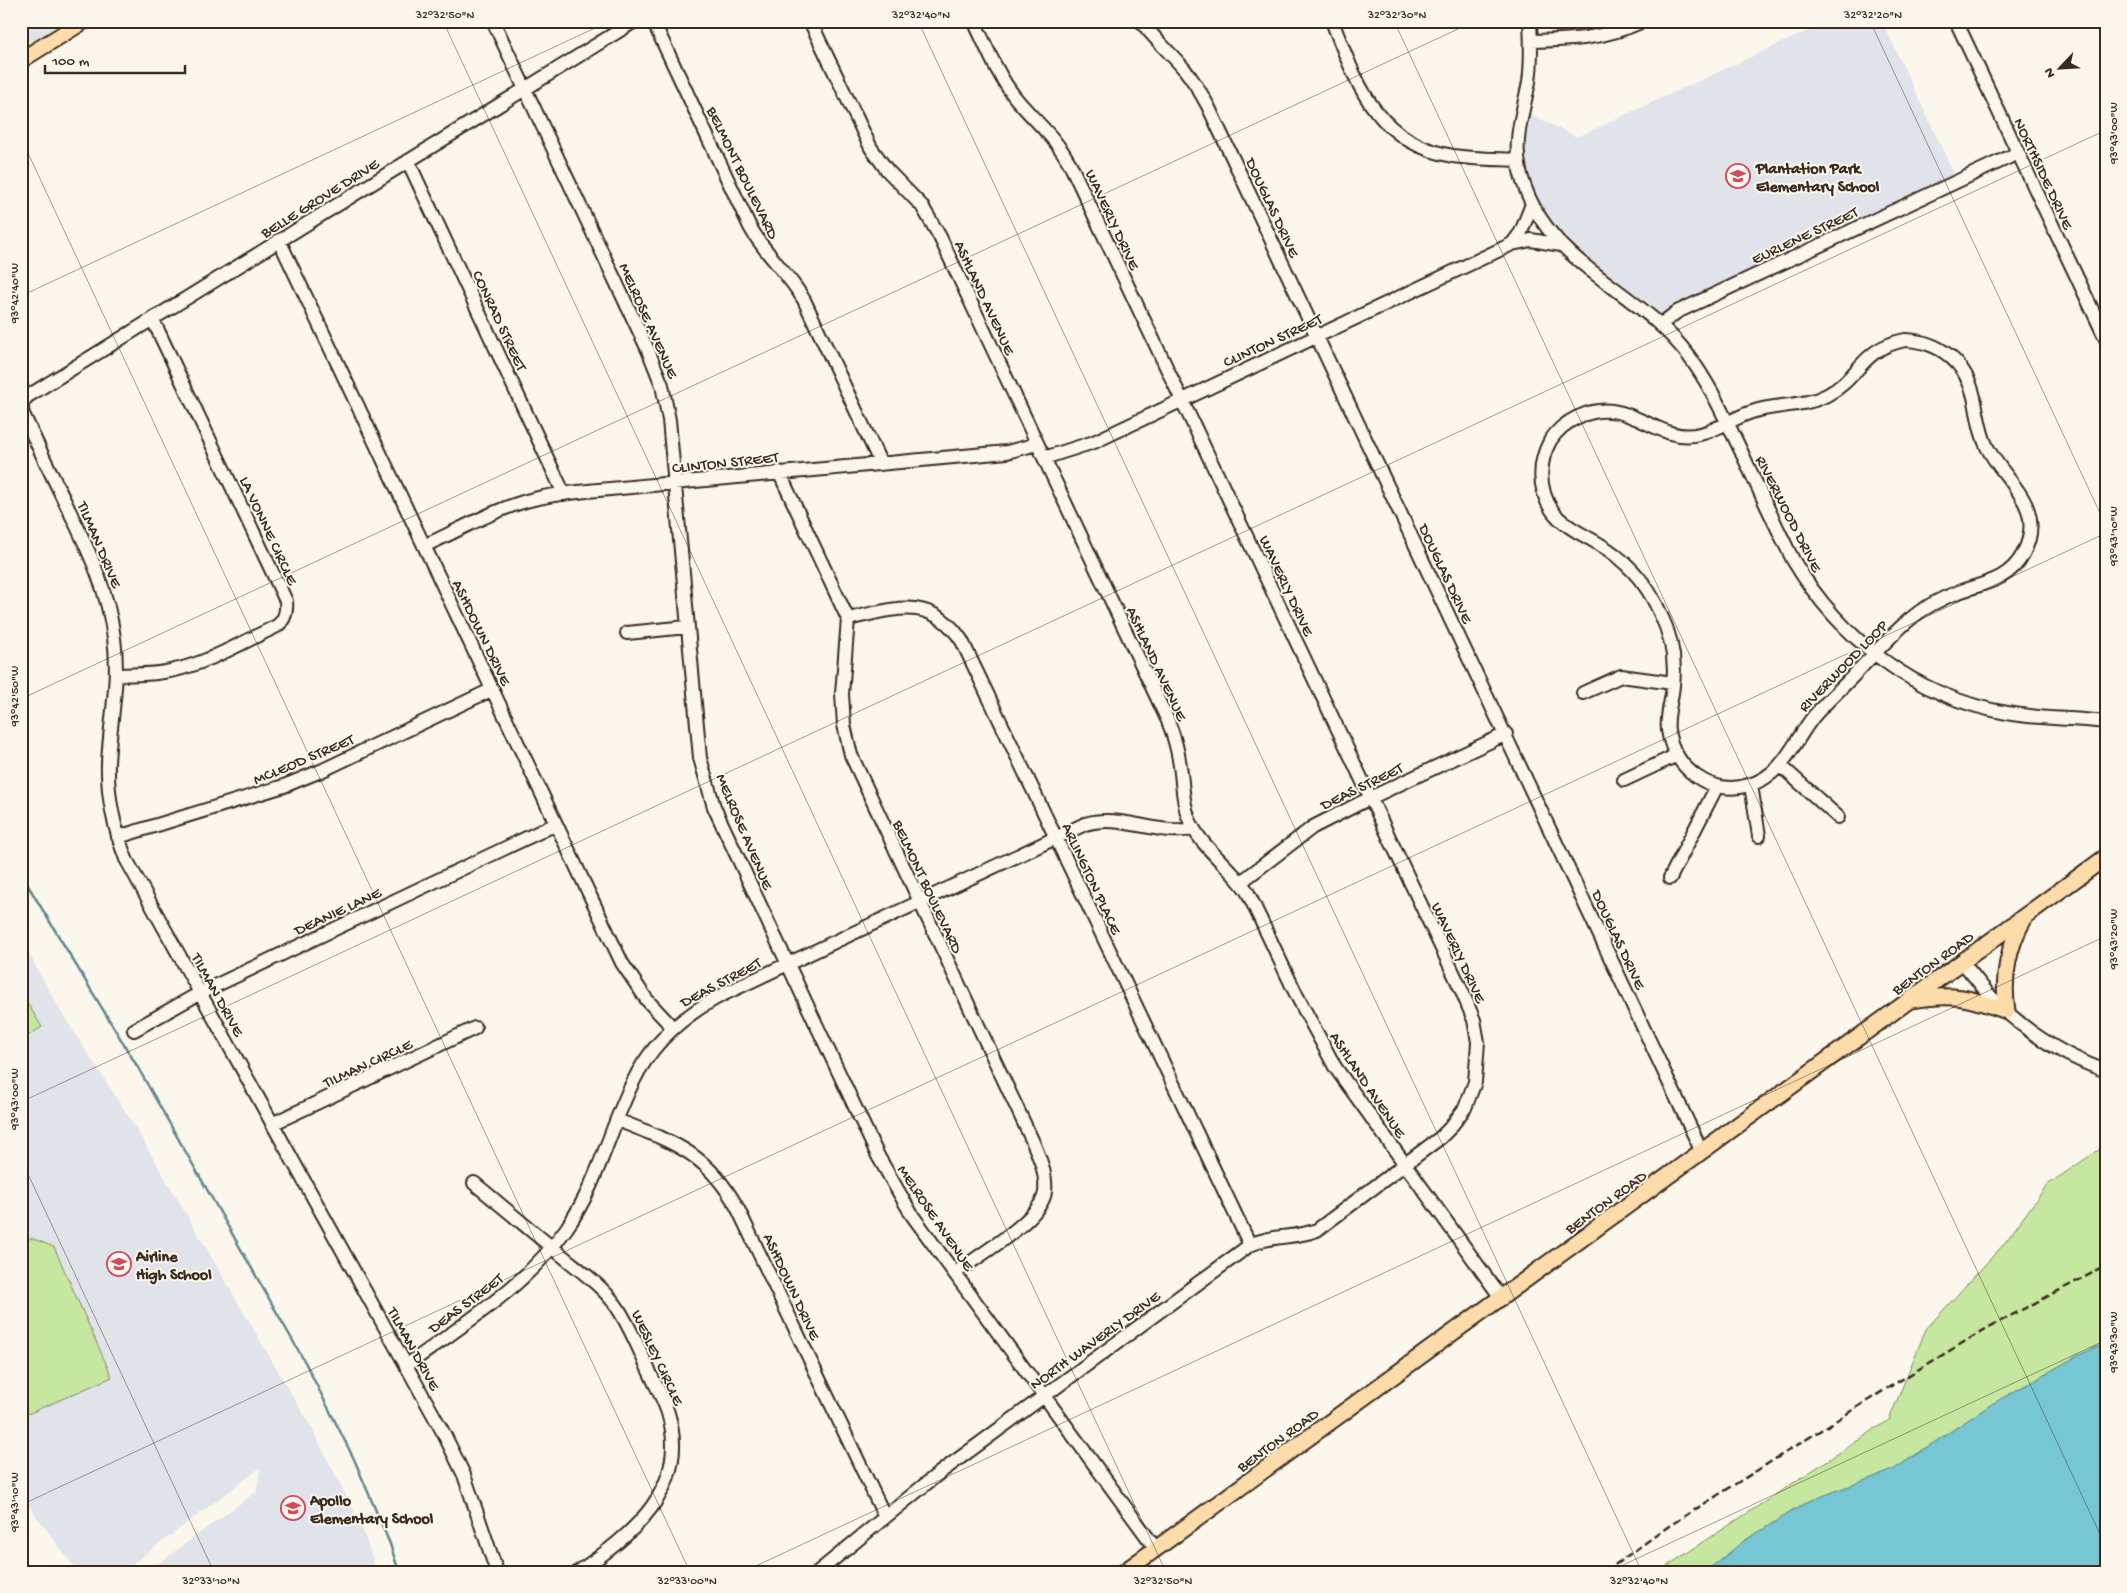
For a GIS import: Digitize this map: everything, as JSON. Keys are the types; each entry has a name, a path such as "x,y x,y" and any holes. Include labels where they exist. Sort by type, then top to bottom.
{"main road":[{"path":"21,60 84,21"},
{"name":"BENTON ROAD","path":"1124,1572 2106,857"},
{"path":"2007,1011 2005,999 2008,958 2026,915"},
{"path":"1909,1001 1944,995 1958,996 1976,999 2007,1011"}],"street":[{"name":"MELROSE AVENUE","path":"493,21 662,385 669,420 700,758 708,788 721,822 884,1168 912,1215 1156,1548"},
{"name":"BELLE GROVE DRIVE","path":"22,402 28,396 635,21"},
{"name":"BELMONT BOULEVARD","path":"653,21 750,227 764,251 789,278 804,300 881,464"},
{"name":"ASHLAND AVENUE","path":"810,21 870,148 887,170 912,194 928,214 1044,458 1173,734 1181,766 1185,809 1193,829 1247,891 1327,1054 1348,1086 1502,1298"},
{"name":"WAVERLY DRIVE","path":"974,21 1006,84 1021,105 1057,142 1064,153 1466,1002 1477,1031 1475,1082 1465,1108 1440,1138 1404,1165"},
{"name":"DOUGLAS DRIVE","path":"1141,21 1157,41 1184,68 1202,94 1702,1152"},
{"path":"1332,21 1362,92 1378,114 1398,132 1420,145 1452,156 1518,160"},
{"name":"RIVERWOOD DRIVE","path":"1530,21 1531,67 1519,125 1518,160 1532,204 1540,218 1561,245 1579,262 1661,324 1688,355 1702,375 1728,423 1780,534 1804,579 1832,615 1874,654 1902,674 1928,688 1968,704 2020,715 2106,722"},
{"path":"1531,41 1590,39 1619,31 1644,21"},
{"name":"NORTHSIDE DRIVE","path":"1956,21 2106,339"},
{"name":"EURLENE STREET","path":"1661,324 1677,312 2018,153"},
{"name":"CONRAD STREET","path":"408,161 564,494"},
{"path":"1512,244 1521,232 1532,204"},
{"name":"ASHDOWN DRIVE","path":"280,240 622,963 646,1000 673,1028"},
{"name":"CLINTON STREET","path":"1044,458 1094,442 1512,244 1531,240 1561,245"},
{"name":"LA VONNE CIRCLE","path":"116,674 160,673 184,668 277,626 281,623 286,612 286,601 153,320"},
{"name":"RIVERWOOD LOOP","path":"1912,340 1940,347 1966,373 1974,394 1985,443 1995,460 2019,490 2024,501 2030,523 2026,545 2015,566 2000,578 1947,597 1927,607 1910,619 1874,654 1814,715 1781,766 1763,780 1733,788 1717,786 1706,782 1690,772 1677,755 1670,740 1667,721 1674,683 1672,647 1657,607 1641,582 1619,558 1594,541 1571,530 1554,513 1544,494 1542,481 1544,456 1550,442 1560,429 1579,417 1600,410 1620,411 1680,436 1703,434 1757,410 1802,404 1824,397 1834,391 1878,348 1912,340"},
{"name":"TILMAN DRIVE","path":"22,402 22,414 87,548 103,586 114,632 116,674 108,782 118,836 134,876 444,1434 464,1475 497,1572"},
{"name":"CLINTON STREET","path":"424,546 522,502 564,494 779,472 1007,452 1037,444"},
{"name":"BELMONT BOULEVARD","path":"779,472 848,619 842,694 848,744 856,770 1032,1140 1043,1168 1045,1181 1043,1202 1030,1218 955,1273"},
{"name":"ARLINGTON PLACE","path":"848,619 893,609 914,608 934,614 950,625 968,651 1250,1245"},
{"path":"627,633 688,627"},
{"path":"1583,693 1622,676 1674,683"},
{"name":"MCLEOD STREET","path":"118,836 294,782 493,689"},
{"name":"DEAS STREET","path":"1241,882 1314,827 1370,798 1506,734"},
{"path":"1624,780 1677,755"},
{"path":"1781,766 1838,817"},
{"path":"1751,784 1759,836"},
{"path":"1670,878 1717,786"},
{"name":"DEAS STREET","path":"406,1366 506,1292 552,1248 574,1216 591,1186 617,1120 641,1068 654,1049 673,1028 710,1002 1085,824 1100,821 1176,832 1193,829"},
{"name":"DEANIE LANE","path":"134,1030 200,993 556,824"},
{"path":"1962,962 1994,1000 2031,1032 2058,1050 2106,1071"},
{"name":"TILMAN CIRCLE","path":"272,1124 475,1028"},
{"name":"ASHDOWN DRIVE","path":"617,1120 666,1139 687,1150 706,1166 724,1186 738,1210 885,1517"},
{"name":"NORTH WAVERLY DRIVE","path":"818,1572 938,1474 1250,1245 1265,1238 1306,1234 1317,1230 1404,1165"},
{"name":"WESLEY CIRCLE","path":"474,1183 597,1285 620,1312 665,1404 671,1424 672,1455 668,1477 655,1505 639,1523 578,1572"}],"shaded area":[{"path":"21,21 67,21 21,49"},
{"name":"Plantation Park Elementary School","path":"1829,21 1882,21 1957,180 1661,324 1579,262 1524,183 1521,110 1577,137"},
{"name":"Airline High School","path":"21,940 61,1012 134,1125 312,1429 361,1525 377,1572 147,1572 257,1491 260,1468 122,1572 78,1572 26,1502 21,1493"}],"green space":[{"path":"21,993 42,1027 21,1040"},
{"path":"2106,1145 2106,1343 2081,1354 1992,1404 1893,1470 1809,1501 1744,1541 1705,1572 1658,1572 1889,1420 1926,1329 2004,1244 2047,1185"},
{"path":"31,1238 54,1247 112,1377 21,1417 21,1242"}],"water":[{"path":"2106,1343 2106,1572 1705,1572 1744,1541 1809,1501 1893,1470 1992,1404 2081,1354"}],"waterway":[{"path":"21,874 137,1066 306,1364 354,1459 390,1544 399,1572"}],"railway":[{"path":"1605,1572 1669,1526 1886,1389 1989,1327 2106,1266"}],"place":[{"name":"Plantation Park Elementary School","path":"1738,176"},
{"name":"Airline High School","path":"119,1264"},
{"name":"Apollo Elementary School","path":"293,1508"}]}
